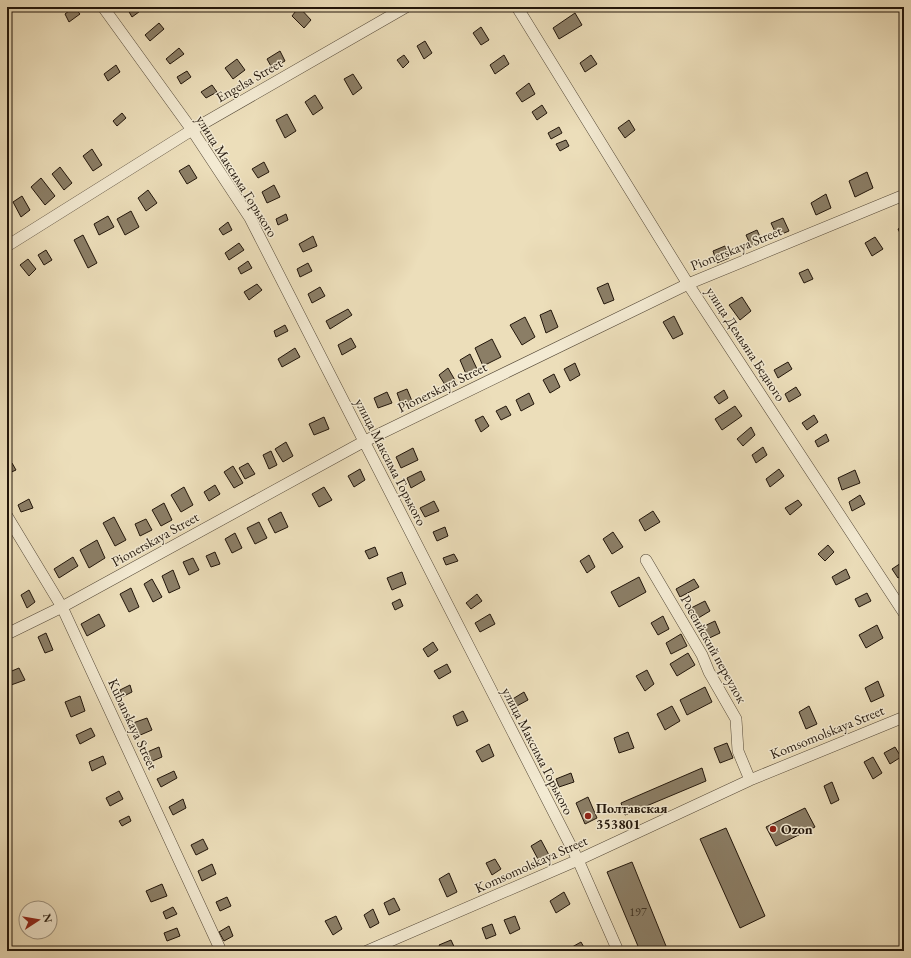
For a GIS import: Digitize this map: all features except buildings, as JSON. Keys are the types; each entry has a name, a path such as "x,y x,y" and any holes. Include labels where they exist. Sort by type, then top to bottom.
{"street":[{"name":"улица Максима Горького","path":"103,7 192,130 250,218 363,442 578,860 618,951"},
{"name":"Engelsa Street","path":"7,246 192,130 406,7"},
{"name":"улица Демьяна Бедного","path":"517,7 688,284 904,612"},
{"name":"Pionerskaya Street","path":"7,634 62,607 363,442 688,284 904,195"},
{"name":"Kubanskaya Street","path":"7,516 62,607 222,951"},
{"name":"Российский переулок","path":"646,560 702,655 709,672 736,719 738,751 750,780"},
{"name":"Komsomolskaya Street","path":"367,951 578,860 750,780 904,717"}],"place":[{"name":"Полтавская 353801","path":"588,816"},
{"name":"Ozon","path":"773,829"}]}
